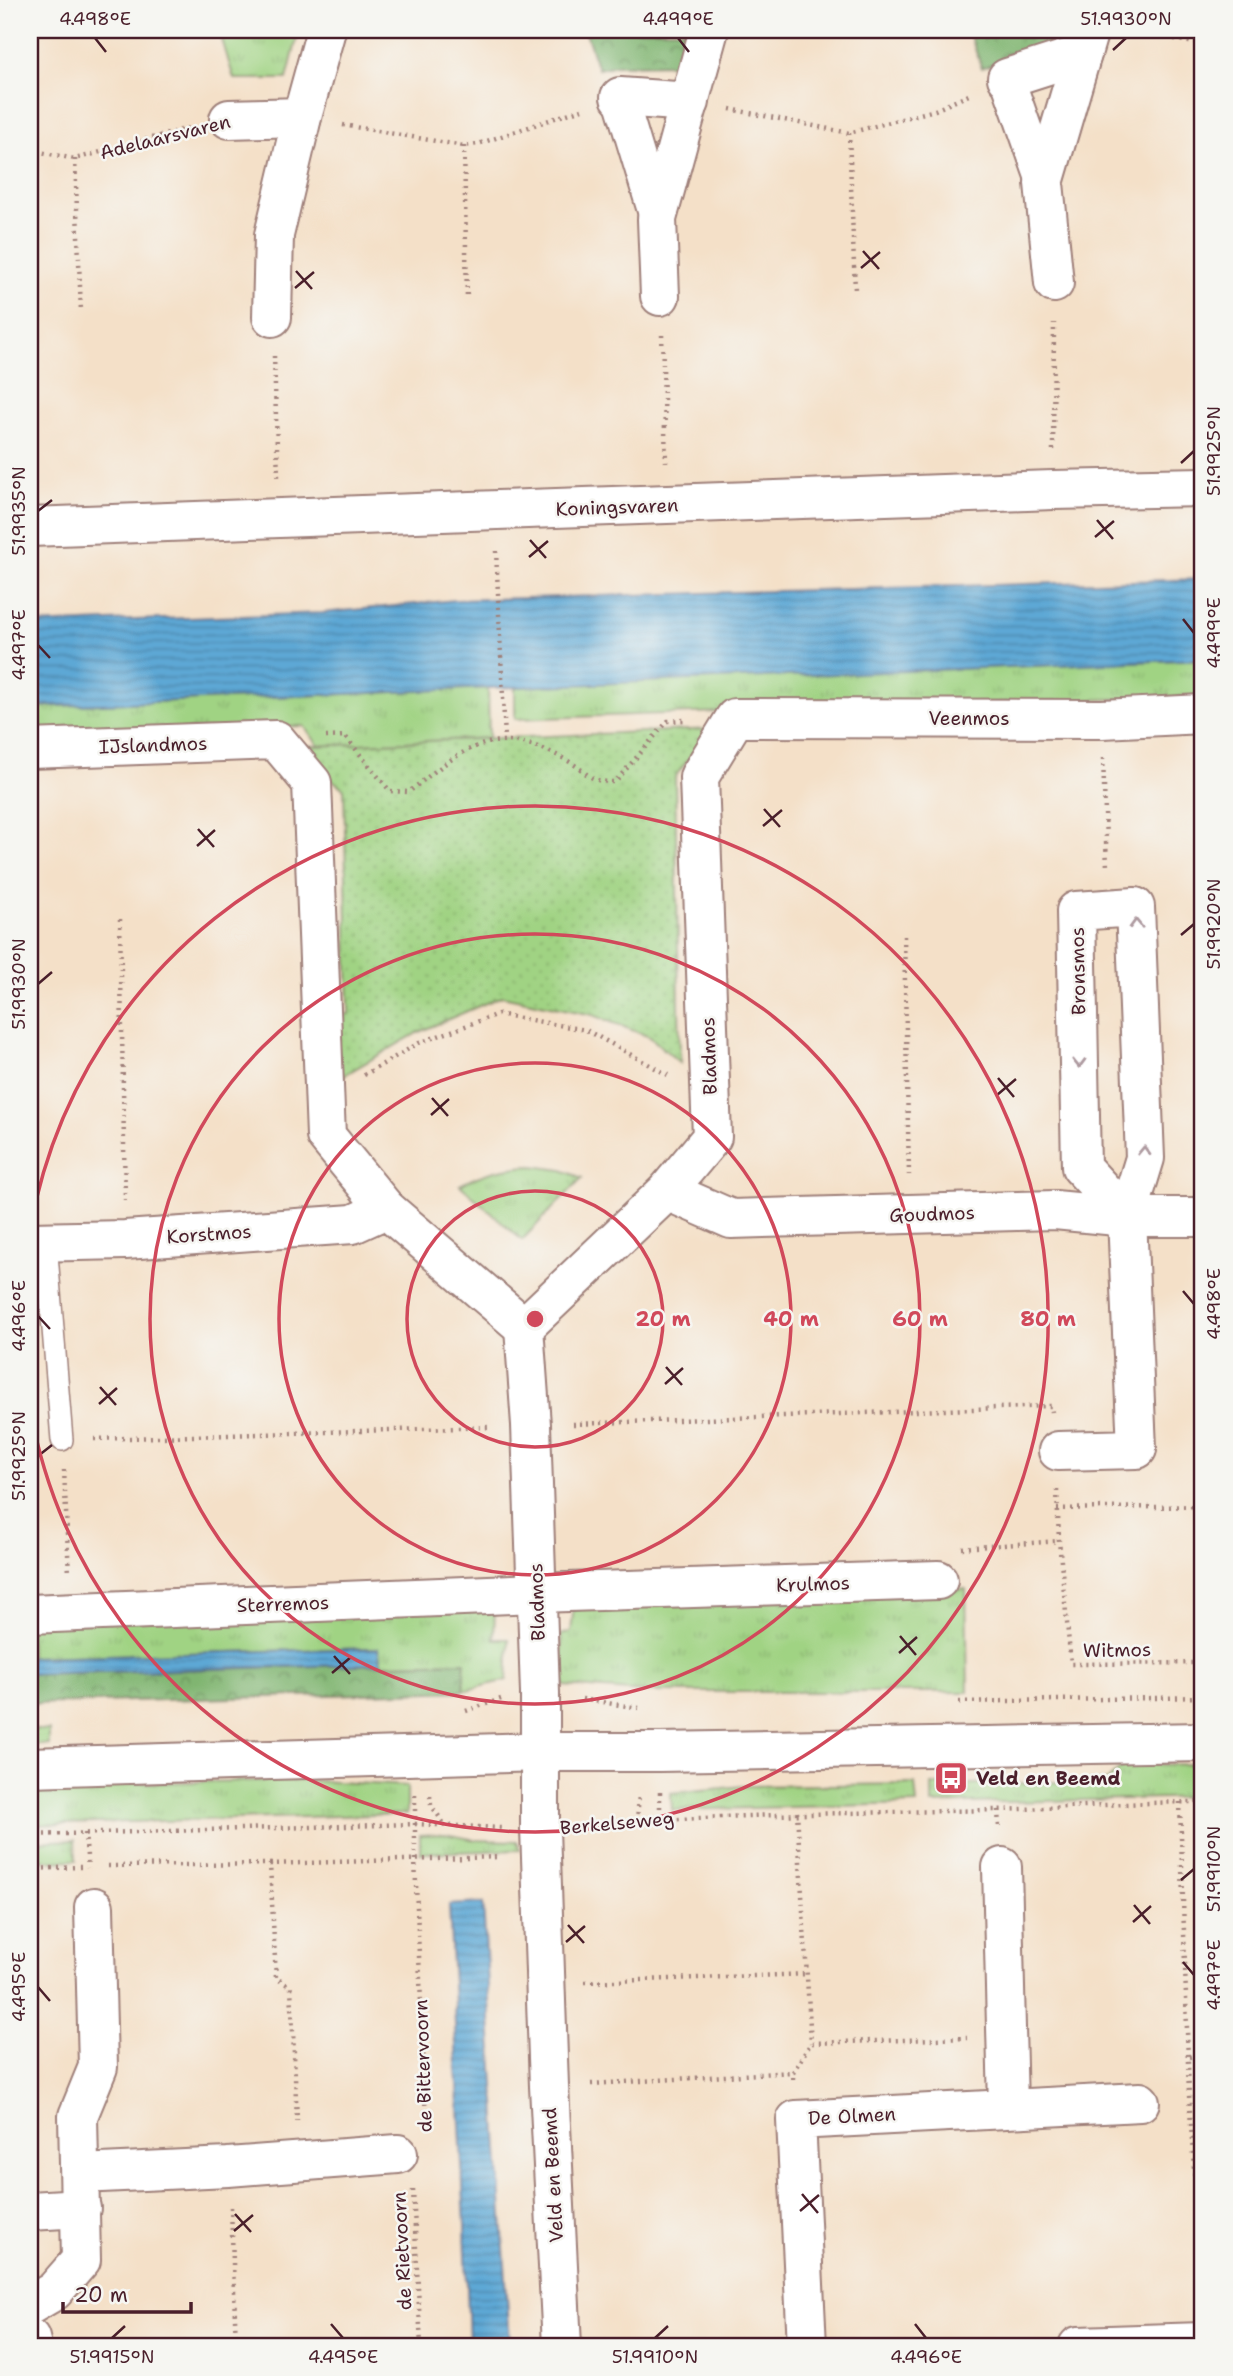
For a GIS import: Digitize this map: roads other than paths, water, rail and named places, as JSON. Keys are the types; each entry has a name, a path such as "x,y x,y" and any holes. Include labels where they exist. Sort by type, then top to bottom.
{"street":[{"path":"272,317 274,235 326,30"},
{"path":"657,219 709,30"},
{"path":"1054,283 1044,183 1007,78 1086,42"},
{"path":"1044,183 1086,42"},
{"path":"660,296 657,219 620,97 690,102"},
{"name":"Adelaarsvaren","path":"229,119 302,117"},
{"name":"Koningsvaren","path":"30,527 280,520 1053,489 1203,487"},
{"name":"Veenmos","path":"735,718 1102,719 1203,714"},
{"name":"Bladmos","path":"539,1752 540,1693 531,1426 523,1326 667,1191 712,1137 699,777 735,718"},
{"name":"IJslandmos","path":"30,749 276,740 312,783 326,1136 386,1209"},
{"name":"Bronsmos","path":"1058,1451 1137,1449 1127,1217 1145,1158 1135,907 1108,907 1076,911 1081,1167 1127,1217"},
{"name":"Goudmos","path":"667,1191 731,1219 1055,1210 1127,1217 1203,1217"},
{"path":"386,1209 523,1326"},
{"name":"Korstmos","path":"38,1242 125,1240 352,1224 386,1209"},
{"name":"Krulmos","path":"537,1593 938,1580"},
{"name":"Sterremos","path":"30,1614 537,1593"},
{"path":"30,1767 539,1752 1203,1742"},
{"name":"Veld en Beemd","path":"539,1752 545,1983 562,2346"},
{"path":"1002,1867 1008,2107"},
{"path":"30,2305 54,2291 81,2260 78,2116 98,2067 94,1907"},
{"name":"De Olmen","path":"807,2346 796,2120 1140,2102"},
{"name":"de Bittervoorn","path":"30,2211 80,2191 228,2167 405,2154"},
{"path":"30,2338 32,2346"},
{"path":"1078,2346 1203,2342"}],"lane":[{"path":"38,1242 62,1440"}],"water":[{"path":"1203,579 1203,659 30,707 30,624 322,613 456,600"},
{"path":"378,1648 381,1664 30,1674 30,1657"},
{"path":"483,1903 510,2346 469,2346 449,1905"}],"place":[{"name":"Veld en Beemd","path":"951,1778"}]}
